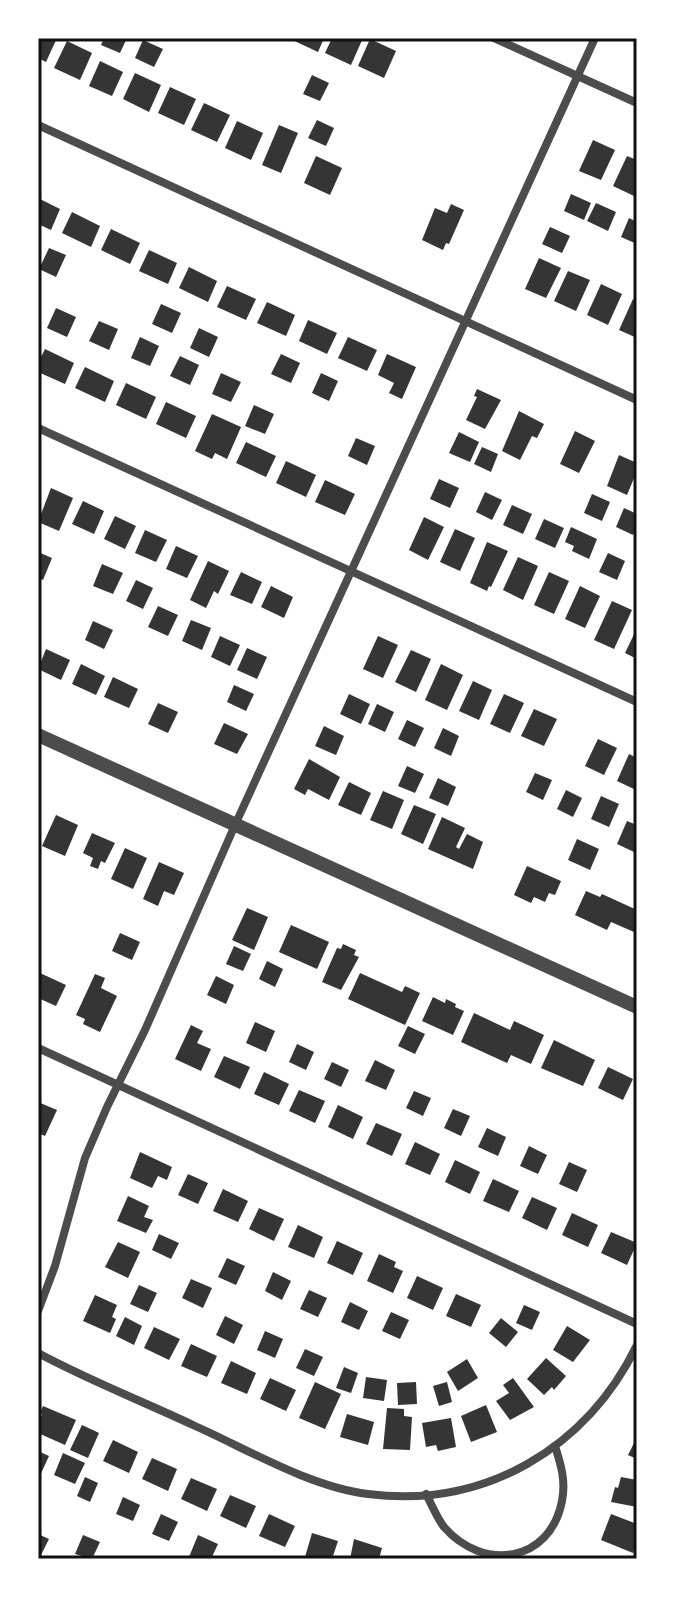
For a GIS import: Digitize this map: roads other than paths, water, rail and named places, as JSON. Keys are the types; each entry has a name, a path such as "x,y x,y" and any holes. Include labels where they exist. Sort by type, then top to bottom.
{"street":[{"path":"494,38 637,103"},
{"path":"38,1311 55,1266 85,1158 117,1084 145,1030 235,825 595,38"},
{"path":"38,125 637,400"},
{"path":"38,428 637,702"},
{"path":"38,735 637,1007"},
{"path":"38,1048 637,1324"},
{"path":"38,1353 314,1480 369,1495 426,1494 463,1489 525,1466 584,1422 618,1379 637,1345"},
{"path":"426,1494 444,1527 472,1550 501,1557 529,1551 551,1530 562,1502 564,1473 555,1446"}]}
